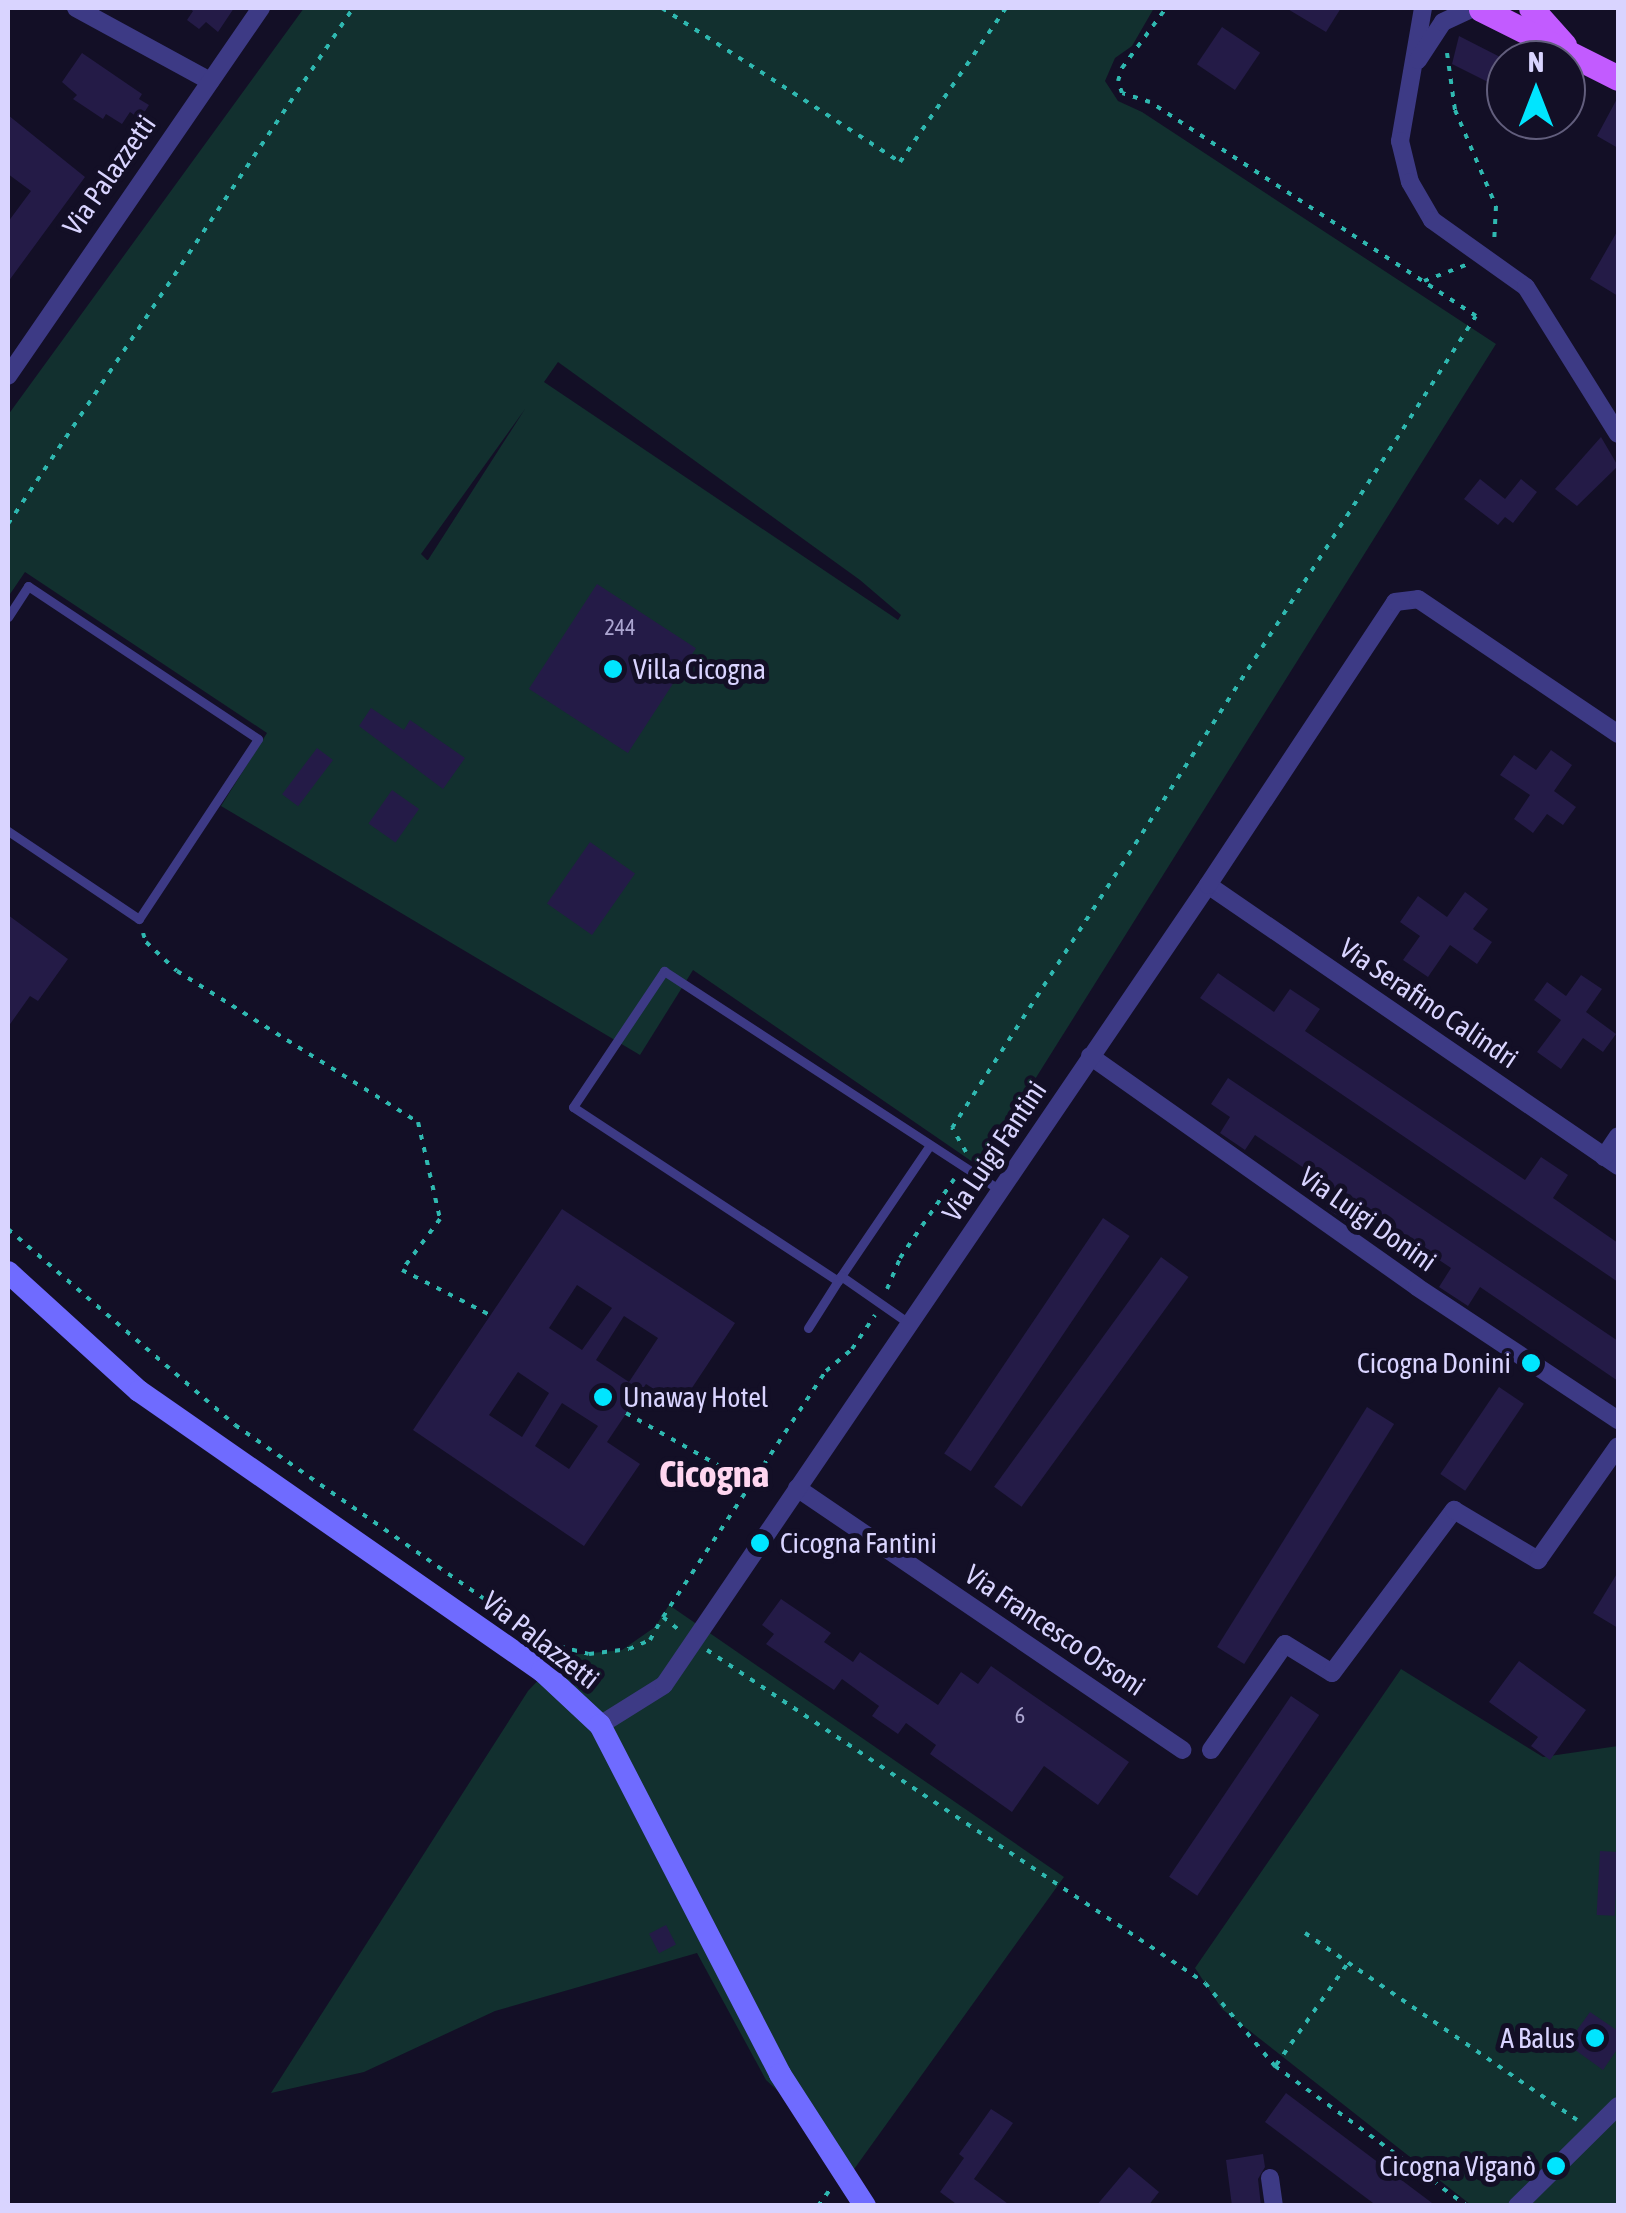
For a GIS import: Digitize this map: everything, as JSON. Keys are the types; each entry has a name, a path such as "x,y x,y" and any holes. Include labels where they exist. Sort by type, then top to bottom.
{"main road":[{"path":"1472,8 1542,40"},
{"path":"1531,8 1559,40"},
{"path":"1586,61 1618,78"},
{"name":"Via Palazzetti","path":"8,1272 139,1391 542,1672 600,1725 780,2074 865,2206"}],"street":[{"path":"76,8 210,82"},
{"name":"Via Palazzetti","path":"8,376 261,8"},
{"path":"1422,8 1400,141 1410,182 1432,220 1526,287 1618,434"},
{"path":"1408,78 1443,22 1472,8"},
{"name":"Via Luigi Fantini","path":"600,1725 664,1685 1208,885 1395,602 1418,599 1618,734"},
{"name":"Via Serafino Calindri","path":"1208,885 1611,1162"},
{"name":"Via Luigi Donini","path":"1090,1056 1418,1288 1618,1420"},
{"path":"1611,1162 1618,1136"},
{"path":"1211,1750 1285,1644 1332,1674 1454,1510 1538,1560 1618,1446"},
{"name":"Via Francesco Orsoni","path":"797,1488 1182,1750"},
{"path":"1517,2206 1618,2106"},
{"path":"1270,2178 1274,2206"}],"lane":[{"path":"8,617 28,586 258,738 139,919 8,830"},
{"path":"910,1324 573,1107 664,971 1000,1191"},
{"path":"808,1328 930,1145"}],"path":[{"path":"8,524 354,8"},
{"path":"662,8 900,162 1006,8"},
{"path":"8,1229 236,1426 547,1644 589,1654 629,1650 650,1640 826,1371 852,1348 882,1304 886,1282 962,1165 968,1148 952,1128 1476,316 1150,102 1122,92 1118,81 1122,68 1166,8"},
{"path":"1424,282 1460,269 1494,244 1496,206 1454,110 1446,46"},
{"path":"139,919 146,942 177,971 418,1122 440,1219 402,1270 492,1316"},
{"path":"626,1413 718,1465"},
{"path":"663,1618 1204,1984 1274,2066 1467,2206"},
{"path":"1305,1933 1593,2131"},
{"path":"1274,2066 1348,1963"}],"green space":[{"path":"304,8 1154,8 1132,46 1115,58 1105,81 1118,101 1142,112 1496,344 980,1167 693,970 640,1055 221,806 267,733 25,572 8,597 8,415","holes":["558,362 860,580 901,615 898,620 544,382","525,409 428,560 427,560 421,554"]},
{"path":"669,1605 1064,1877 847,2179 793,2105 766,2080 697,1953 495,2011 364,2072 271,2093 528,1691 561,1656 622,1650 655,1627"},
{"path":"1401,1669 1543,1757 1618,1746 1618,2205 1471,2205 1222,2009 1195,1968"}],"building":[{"path":"189,8 234,8 218,32 206,22 199,29 187,20 193,11"},
{"path":"1286,8 1341,8 1326,32"},
{"path":"1222,27 1260,53 1235,90 1197,64"},
{"path":"1459,36 1486,50 1486,81 1452,64"},
{"path":"82,53 142,94 139,99 149,105 140,119 130,112 122,124 106,114 103,119 73,99 77,95 62,82"},
{"path":"1618,97 1618,148 1597,136"},
{"path":"8,115 85,177 8,282 8,222 31,191 8,174"},
{"path":"1618,230 1618,296 1590,279"},
{"path":"1601,437 1618,466 1577,506 1555,489"},
{"path":"1480,479 1505,499 1521,479 1537,492 1513,523 1505,517 1498,525 1464,499"},
{"name":"Villa Cicogna","path":"597,584 696,648 628,753 529,689"},
{"path":"371,708 404,730 410,720 465,758 443,789 359,726"},
{"path":"317,748 333,760 298,806 282,794"},
{"path":"1551,750 1572,765 1554,791 1576,807 1563,825 1547,814 1533,833 1514,819 1530,795 1500,775 1514,755 1536,770"},
{"path":"392,790 419,809 396,843 368,824"},
{"path":"590,842 635,874 592,935 547,903"},
{"path":"1465,892 1488,909 1473,929 1492,942 1477,964 1450,945 1428,977 1403,960 1420,936 1400,922 1418,896 1447,917"},
{"path":"8,915 68,959 38,1001 30,996 8,1027"},
{"path":"1218,973 1274,1012 1290,989 1320,1009 1305,1031 1525,1180 1541,1157 1568,1175 1553,1198 1618,1243 1618,1282 1200,998"},
{"path":"1581,975 1602,989 1586,1012 1616,1034 1603,1052 1583,1038 1561,1069 1537,1052 1561,1020 1534,1000 1547,982 1566,996"},
{"path":"1228,1078 1618,1341 1618,1381 1480,1287 1468,1306 1439,1287 1451,1268 1365,1210 1354,1227 1326,1208 1338,1191 1255,1135 1245,1150 1220,1133 1230,1117 1211,1104"},
{"path":"562,1209 735,1323 680,1406 646,1384 607,1442 640,1464 584,1546 413,1430","holes":["577,1285 612,1308 582,1350 549,1328","624,1316 658,1338 629,1382 596,1360","518,1372 549,1393 522,1437 489,1415","562,1403 598,1426 569,1469 535,1446"]},
{"path":"1103,1218 1130,1236 971,1471 944,1453"},
{"path":"1161,1257 1189,1277 1022,1507 994,1487"},
{"path":"1499,1387 1524,1404 1465,1491 1440,1474"},
{"path":"1367,1407 1394,1424 1244,1664 1217,1647"},
{"path":"1618,1572 1618,1628 1593,1613"},
{"path":"781,1599 831,1633 824,1642 853,1662 860,1652 938,1705 961,1672 978,1684 991,1666 1129,1762 1098,1805 1044,1766 1012,1812 930,1754 936,1745 906,1723 898,1734 872,1716 879,1706 842,1679 834,1690 766,1644 774,1634 762,1625"},
{"path":"1519,1661 1586,1710 1550,1760 1531,1746 1538,1737 1489,1702"},
{"path":"1291,1696 1319,1715 1197,1896 1169,1877"},
{"path":"1600,1851 1618,1852 1615,1916 1597,1915"},
{"path":"666,1925 676,1945 659,1953 649,1934"},
{"name":"A Balus","path":"1590,2012 1618,2031 1618,2048 1603,2070 1567,2044"},
{"path":"1286,2093 1436,2206 1377,2206 1265,2122"},
{"path":"991,2109 1013,2123 974,2179 1011,2206 959,2206 940,2192 964,2158 959,2154"},
{"path":"1263,2154 1265,2167 1258,2179 1261,2206 1232,2206 1226,2160"},
{"path":"1129,2167 1159,2192 1148,2206 1096,2206"}],"place":[{"name":"Villa Cicogna","path":"613,669"},
{"name":"Cicogna Donini","path":"1531,1363"},
{"name":"Unaway Hotel","path":"603,1397"},
{"name":"Cicogna Fantini","path":"760,1543"},
{"name":"A Balus","path":"1595,2038"},
{"name":"Cicogna Viganò","path":"1556,2166"}],"district":[{"name":"Cicogna","path":"714,1474"}]}
